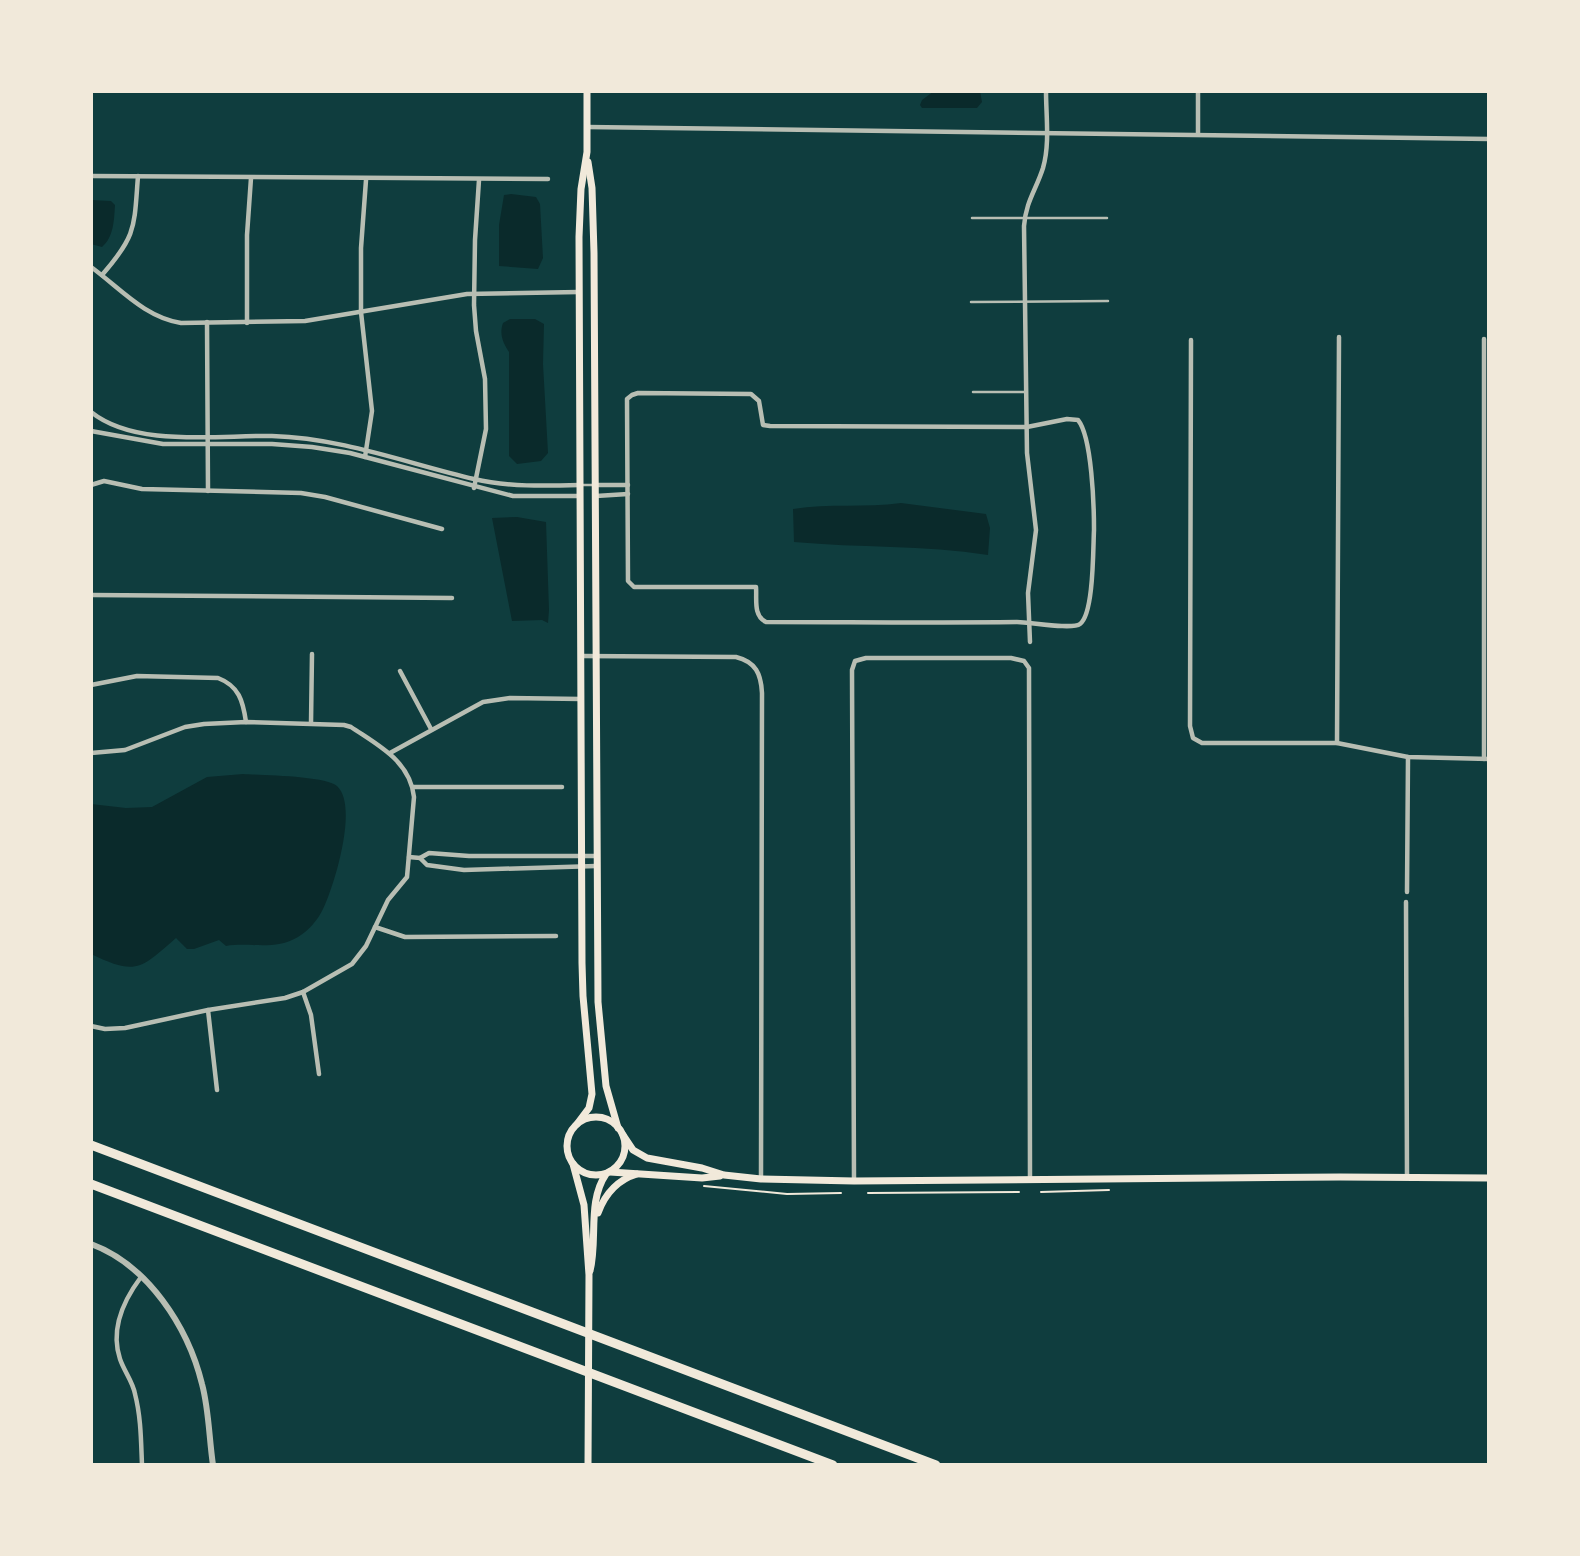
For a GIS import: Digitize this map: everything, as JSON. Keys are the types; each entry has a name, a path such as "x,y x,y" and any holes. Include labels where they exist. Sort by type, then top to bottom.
{"highway":[{"path":"91,1145 936,1465"},
{"path":"91,1184 833,1465"}],"main road":[{"path":"587,91 587,152 592,187 594,242 598,1002 606,1086 625,1143 623,1156 617,1166 608,1172 597,1189 594,1255 589,1275"},
{"path":"587,152 581,189 579,496 583,996 592,1094 589,1108 567,1141 568,1153 584,1205 589,1275 588,1465"},
{"path":"577,1124 588,1118 601,1118 620,1131 630,1147 641,1156 724,1175 761,1179 854,1181 1488,1177"},
{"path":"573,1164 588,1174 643,1172 702,1178 724,1175"},
{"path":"595,1220 601,1203 610,1190 630,1176 643,1172"}],"street":[{"path":"1030,642 1028,593 1036,530 1027,453 1025,217 1026,207 1042,171 1046,91"},
{"path":"1198,91 1198,134"},
{"path":"587,127 1489,139"},
{"path":"91,176 366,180 548,179"},
{"path":"102,275 123,251 133,233 138,176"},
{"path":"247,323 247,235 251,178"},
{"path":"474,488 486,429 485,379 475,323 474,293 479,179"},
{"path":"365,457 372,401 361,312 360,248 366,180"},
{"path":"91,267 155,316 181,323 305,321 474,293 579,292"},
{"path":"207,322 208,491"},
{"path":"1337,743 1339,337"},
{"path":"1191,340 1190,726 1193,738 1202,743 1337,743 1408,757 1487,759 1485,339"},
{"path":"751,394 759,401 763,425 770,426 1027,427 1067,419 1078,420 1084,427 1094,525 1093,572 1087,615 1080,624 766,622 760,620 757,614 756,587 634,587 628,581 628,399 632,395 751,394"},
{"path":"91,412 109,424 140,432 171,436 307,438 366,449 475,479 520,485 580,485"},
{"path":"91,431 163,444 298,445 365,457 474,488 513,496 579,496"},
{"path":"91,485 104,481 142,489 312,495 443,529"},
{"path":"595,485 628,485"},
{"path":"595,496 628,494"},
{"path":"91,595 452,598"},
{"path":"311,723 312,654"},
{"path":"580,656 727,657 744,659 753,665 760,676 761,1179"},
{"path":"854,1181 852,670 855,661 866,658 1011,658 1024,661 1030,672 1030,1179"},
{"path":"400,671 431,729"},
{"path":"91,685 137,676 218,678 226,681 239,693 246,722"},
{"path":"390,753 474,706 497,699 581,699"},
{"path":"91,753 125,750 193,725 246,722 351,727 400,762 413,787 407,877 388,900 357,959 303,992 285,998 208,1010 125,1028 105,1029 91,1026"},
{"path":"1406,892 1408,757"},
{"path":"413,787 562,787"},
{"path":"409,857 420,858 429,853 469,856 596,856"},
{"path":"420,858 427,865 464,870 596,866"},
{"path":"1406,902 1407,1177"},
{"path":"375,926 395,935 408,937 556,936"},
{"path":"303,992 311,1015 319,1074"},
{"path":"208,1010 217,1090"},
{"path":"91,1244 115,1256 141,1278 175,1318 191,1349 202,1385 213,1465"},
{"path":"141,1278 130,1292 119,1317 117,1343 120,1357 135,1390 142,1465"}],"lane":[{"path":"972,218 1108,218"},
{"path":"971,302 1108,301"},
{"path":"973,392 1026,392"},
{"path":"580,485 595,485"},
{"path":"579,496 595,496"}],"path":[{"path":"699,1186 787,1194 841,1194"},
{"path":"1041,1192 1109,1190"},
{"path":"868,1193 1019,1192"}],"water":[{"path":"934,91 980,91 982,102 977,108 922,108 922,100"},
{"path":"504,195 536,197 540,204 543,258 538,269 499,266 499,225"},
{"path":"91,200 111,201 115,205 111,233 102,247 91,244"},
{"path":"510,319 535,319 544,324 543,364 548,453 541,461 517,464 509,456 509,352 501,331 503,323"},
{"path":"901,503 986,514 990,528 988,555 794,542 793,509"},
{"path":"517,517 546,522 548,623 542,620 512,621 492,518"},
{"path":"243,774 321,780 337,786 343,796 346,810 345,828 338,865 323,909 312,925 298,937 271,945 226,946 219,940 187,949 176,938 154,957 137,966 119,965 91,954 91,804 126,808 152,807 207,777"}]}
